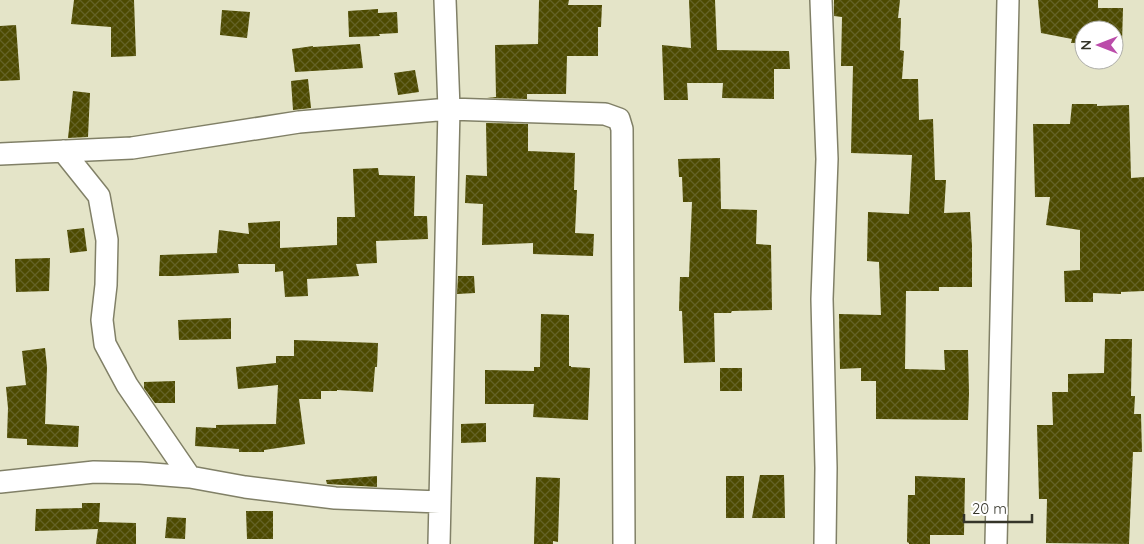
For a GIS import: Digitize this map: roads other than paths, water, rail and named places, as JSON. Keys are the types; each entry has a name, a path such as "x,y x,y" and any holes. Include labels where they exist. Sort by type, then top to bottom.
{"street":[{"path":"439,544 449,110 445,0"},
{"path":"821,0 827,159 822,299 826,468 825,544"},
{"path":"996,544 1008,0"},
{"path":"0,154 132,148 299,122 449,110 605,114 619,119 622,129 624,544"},
{"path":"63,151 99,196 107,240 106,285 102,320 105,344 127,385 190,477"},
{"path":"0,482 94,472 140,473 190,477 246,487 335,498 440,502"}]}
